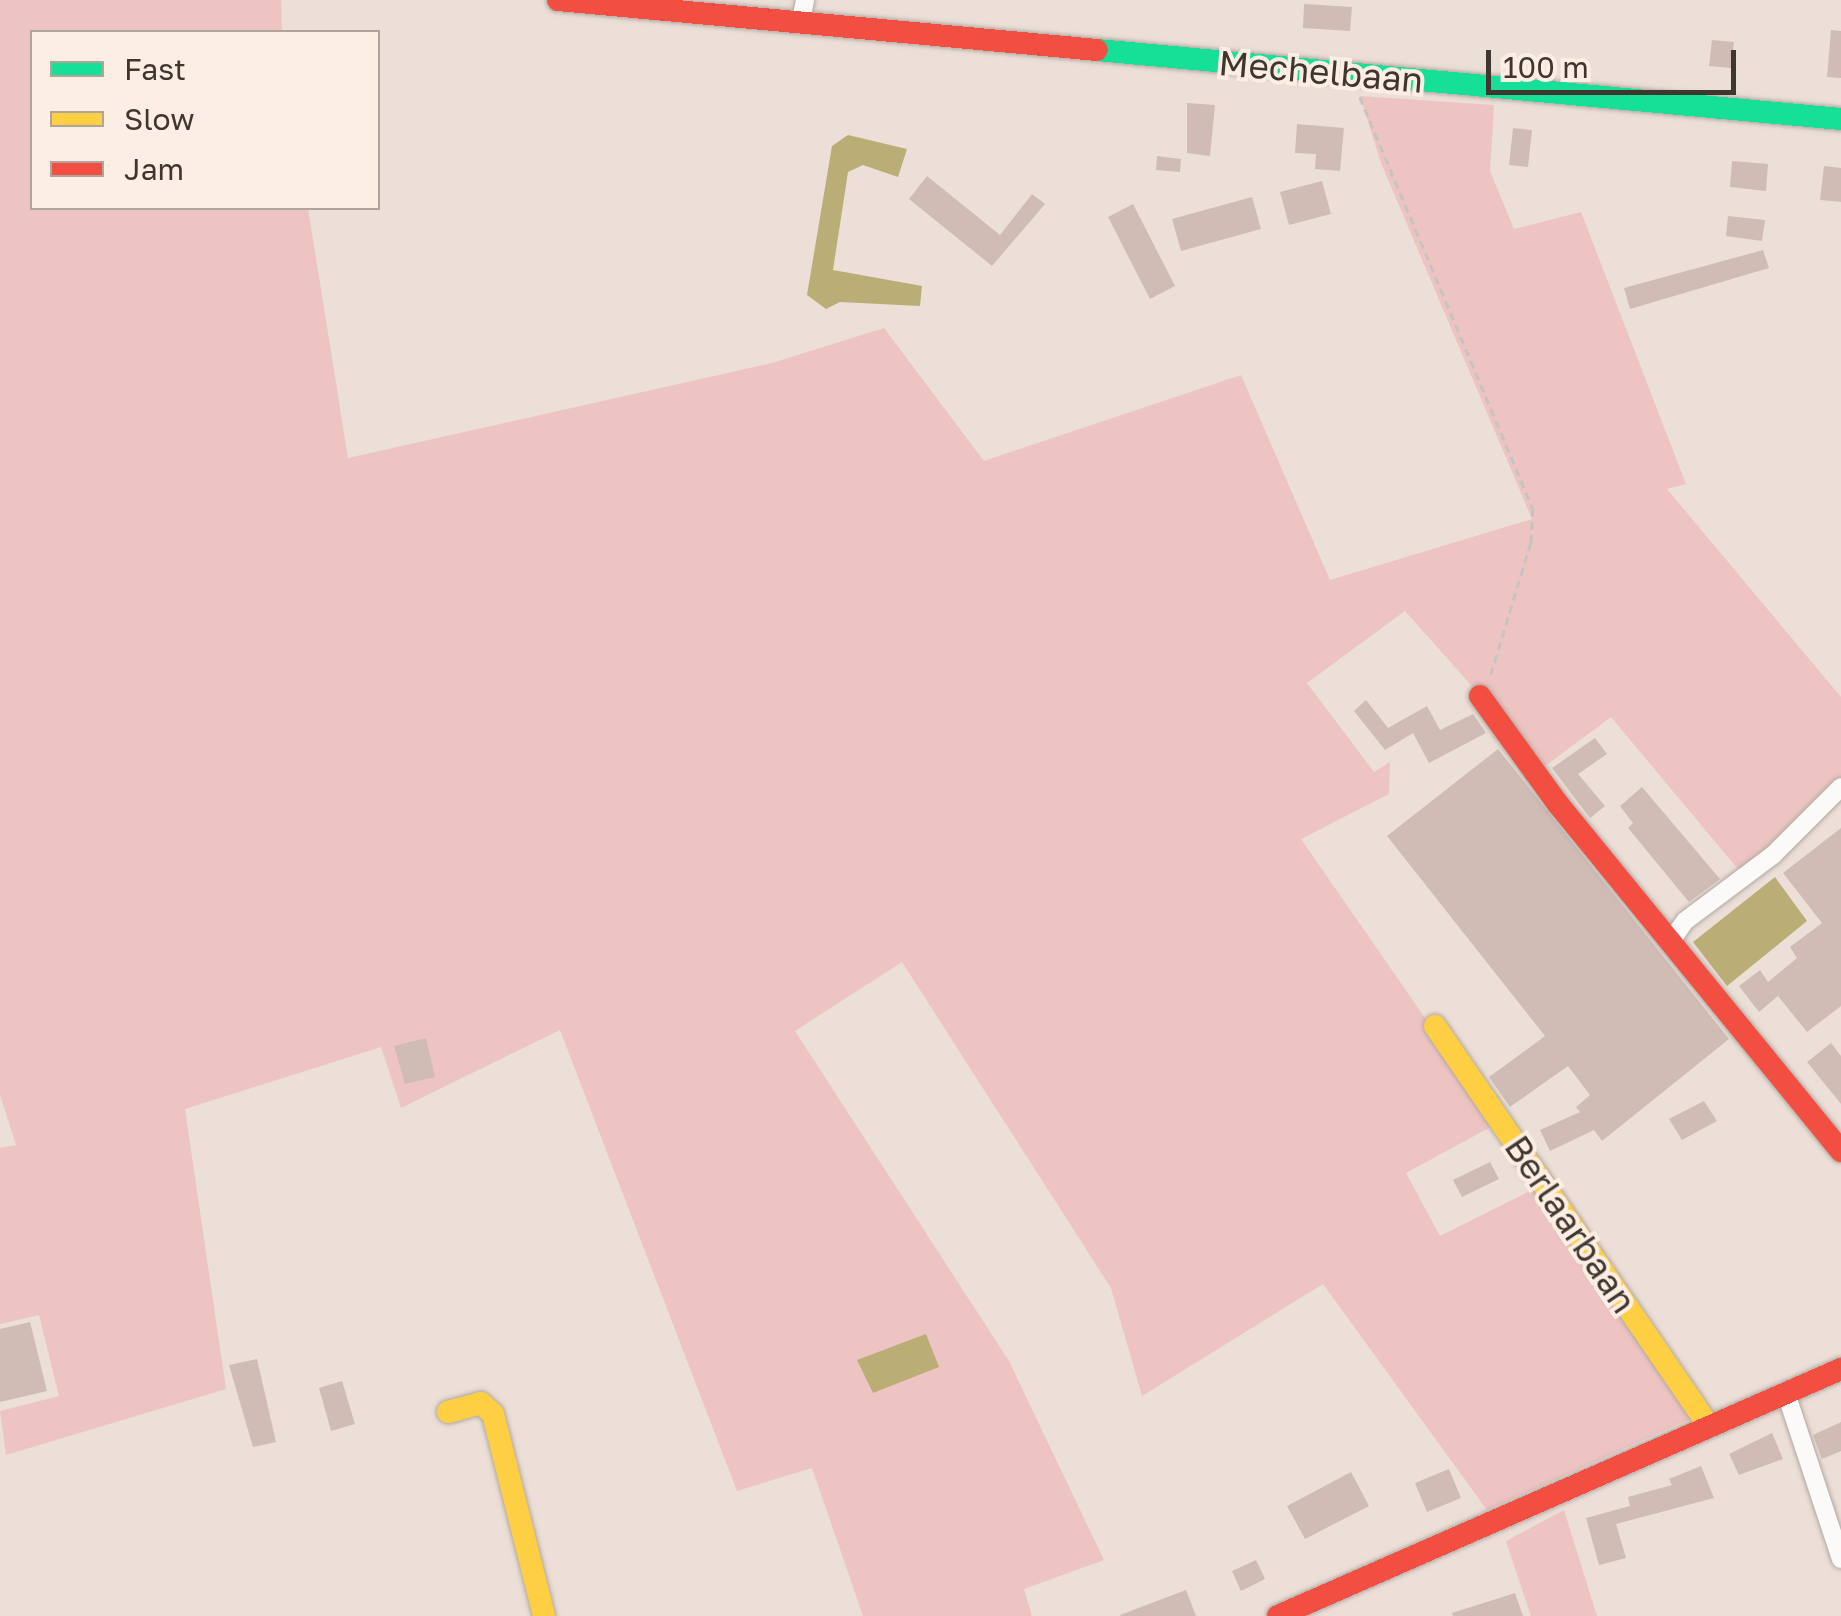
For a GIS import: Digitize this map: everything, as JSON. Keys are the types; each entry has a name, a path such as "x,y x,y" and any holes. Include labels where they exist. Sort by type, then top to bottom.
{"street":[{"name":"Mechelbaan","path":"558,0 803,10 1841,119"},
{"path":"1482,698 1841,1151"},
{"path":"1671,941 1685,922 1774,855 1841,788"},
{"name":"Berlaarbaan","path":"1435,1026 1707,1423"},
{"path":"1278,1616 1707,1423 1841,1368"},
{"path":"1786,1393 1841,1560"},
{"path":"448,1412 481,1403 493,1414 544,1616"}],"path":[{"path":"1360,96 1533,510 1531,543 1482,698"}],"shaded area":[{"path":"0,0 281,0 282,30 30,30 30,210 308,210 348,458 772,363 884,328 984,461 1241,375 1330,580 1532,519 1381,163 1360,96 1494,105 1490,171 1514,229 1581,212 1686,484 1667,489 1841,697 1841,780 1742,874 1611,717 1544,767 1405,611 1307,683 1374,772 1390,762 1389,794 1301,839 1498,1123 1406,1173 1440,1236 1542,1185 1699,1415 1487,1510 1323,1284 1142,1396 1111,1288 902,962 795,1031 1009,1361 1104,1560 1024,1589 1032,1616 863,1616 812,1468 737,1491 560,1030 401,1108 381,1047 185,1109 226,1389 6,1455 0,1411 59,1396 39,1315 0,1324 0,1148 16,1145 0,1095"},
{"path":"848,135 907,149 898,177 863,165 848,172 833,270 922,286 920,306 840,302 826,309 807,295 832,146"},
{"path":"1775,877 1807,921 1727,986 1693,942"},
{"path":"926,1334 939,1367 873,1393 857,1360"},
{"path":"1564,1510 1597,1616 1531,1616 1506,1541"}],"building":[{"path":"1304,4 1352,7 1350,31 1303,28"},
{"path":"1831,30 1841,31 1841,78 1827,77"},
{"path":"1712,40 1734,42 1731,68 1709,66"},
{"path":"1187,103 1215,105 1210,156 1187,153"},
{"path":"1297,124 1344,128 1340,171 1315,169 1316,154 1295,153"},
{"path":"1513,128 1532,130 1528,167 1509,165"},
{"path":"1157,156 1181,159 1180,172 1156,170"},
{"path":"1732,161 1768,164 1766,191 1730,187"},
{"path":"1824,166 1841,168 1841,202 1820,200"},
{"path":"927,176 1000,235 1032,194 1045,204 992,266 909,199"},
{"path":"1322,181 1331,214 1289,225 1280,192"},
{"path":"1252,197 1261,229 1181,251 1172,219"},
{"path":"1133,204 1175,286 1150,299 1108,217"},
{"path":"1728,216 1765,220 1762,241 1726,236"},
{"path":"1763,250 1769,268 1630,309 1624,288"},
{"path":"1366,700 1388,728 1427,706 1440,730 1473,714 1486,733 1429,763 1413,733 1385,750 1354,711"},
{"path":"1595,738 1607,754 1578,774 1605,806 1590,818 1552,768"},
{"path":"1498,749 1729,1039 1602,1141 1594,1130 1550,1151 1540,1130 1580,1112 1576,1107 1590,1095 1568,1066 1510,1107 1489,1077 1545,1036 1387,836"},
{"path":"1642,787 1720,879 1689,902 1628,828 1633,823 1620,806"},
{"path":"1841,828 1841,1006 1807,1032 1778,996 1759,1012 1739,986 1760,970 1768,982 1797,958 1790,947 1822,923 1783,873"},
{"path":"426,1038 435,1077 405,1084 394,1046"},
{"path":"1831,1043 1841,1056 1841,1104 1807,1062"},
{"path":"1704,1101 1717,1121 1682,1140 1669,1119"},
{"path":"1490,1162 1499,1179 1462,1197 1453,1180"},
{"path":"30,1322 47,1391 0,1402 0,1329"},
{"path":"257,1359 276,1442 253,1447 229,1365"},
{"path":"342,1381 355,1424 331,1431 319,1388"},
{"path":"1841,1422 1841,1451 1822,1459 1813,1435"},
{"path":"1772,1433 1783,1459 1739,1475 1729,1454"},
{"path":"1701,1466 1714,1498 1616,1524 1626,1558 1599,1565 1586,1518 1630,1506 1628,1497 1672,1485 1669,1479"},
{"path":"1449,1469 1461,1498 1427,1512 1415,1483"},
{"path":"1351,1472 1369,1506 1305,1539 1287,1506"},
{"path":"1256,1560 1265,1579 1241,1591 1232,1571"},
{"path":"1186,1590 1196,1616 1120,1615"},
{"path":"1515,1593 1523,1616 1453,1616 1452,1613"}],"traffic: fast":[{"path":"1097,50 1841,119"}],"traffic: slow":[{"path":"1435,1026 1707,1423"},
{"path":"448,1412 481,1403 493,1414 544,1616"}],"traffic: jam":[{"path":"558,0 1097,50"},
{"path":"1480,696 1558,804 1841,1151"},
{"path":"1278,1616 1841,1369"}]}
